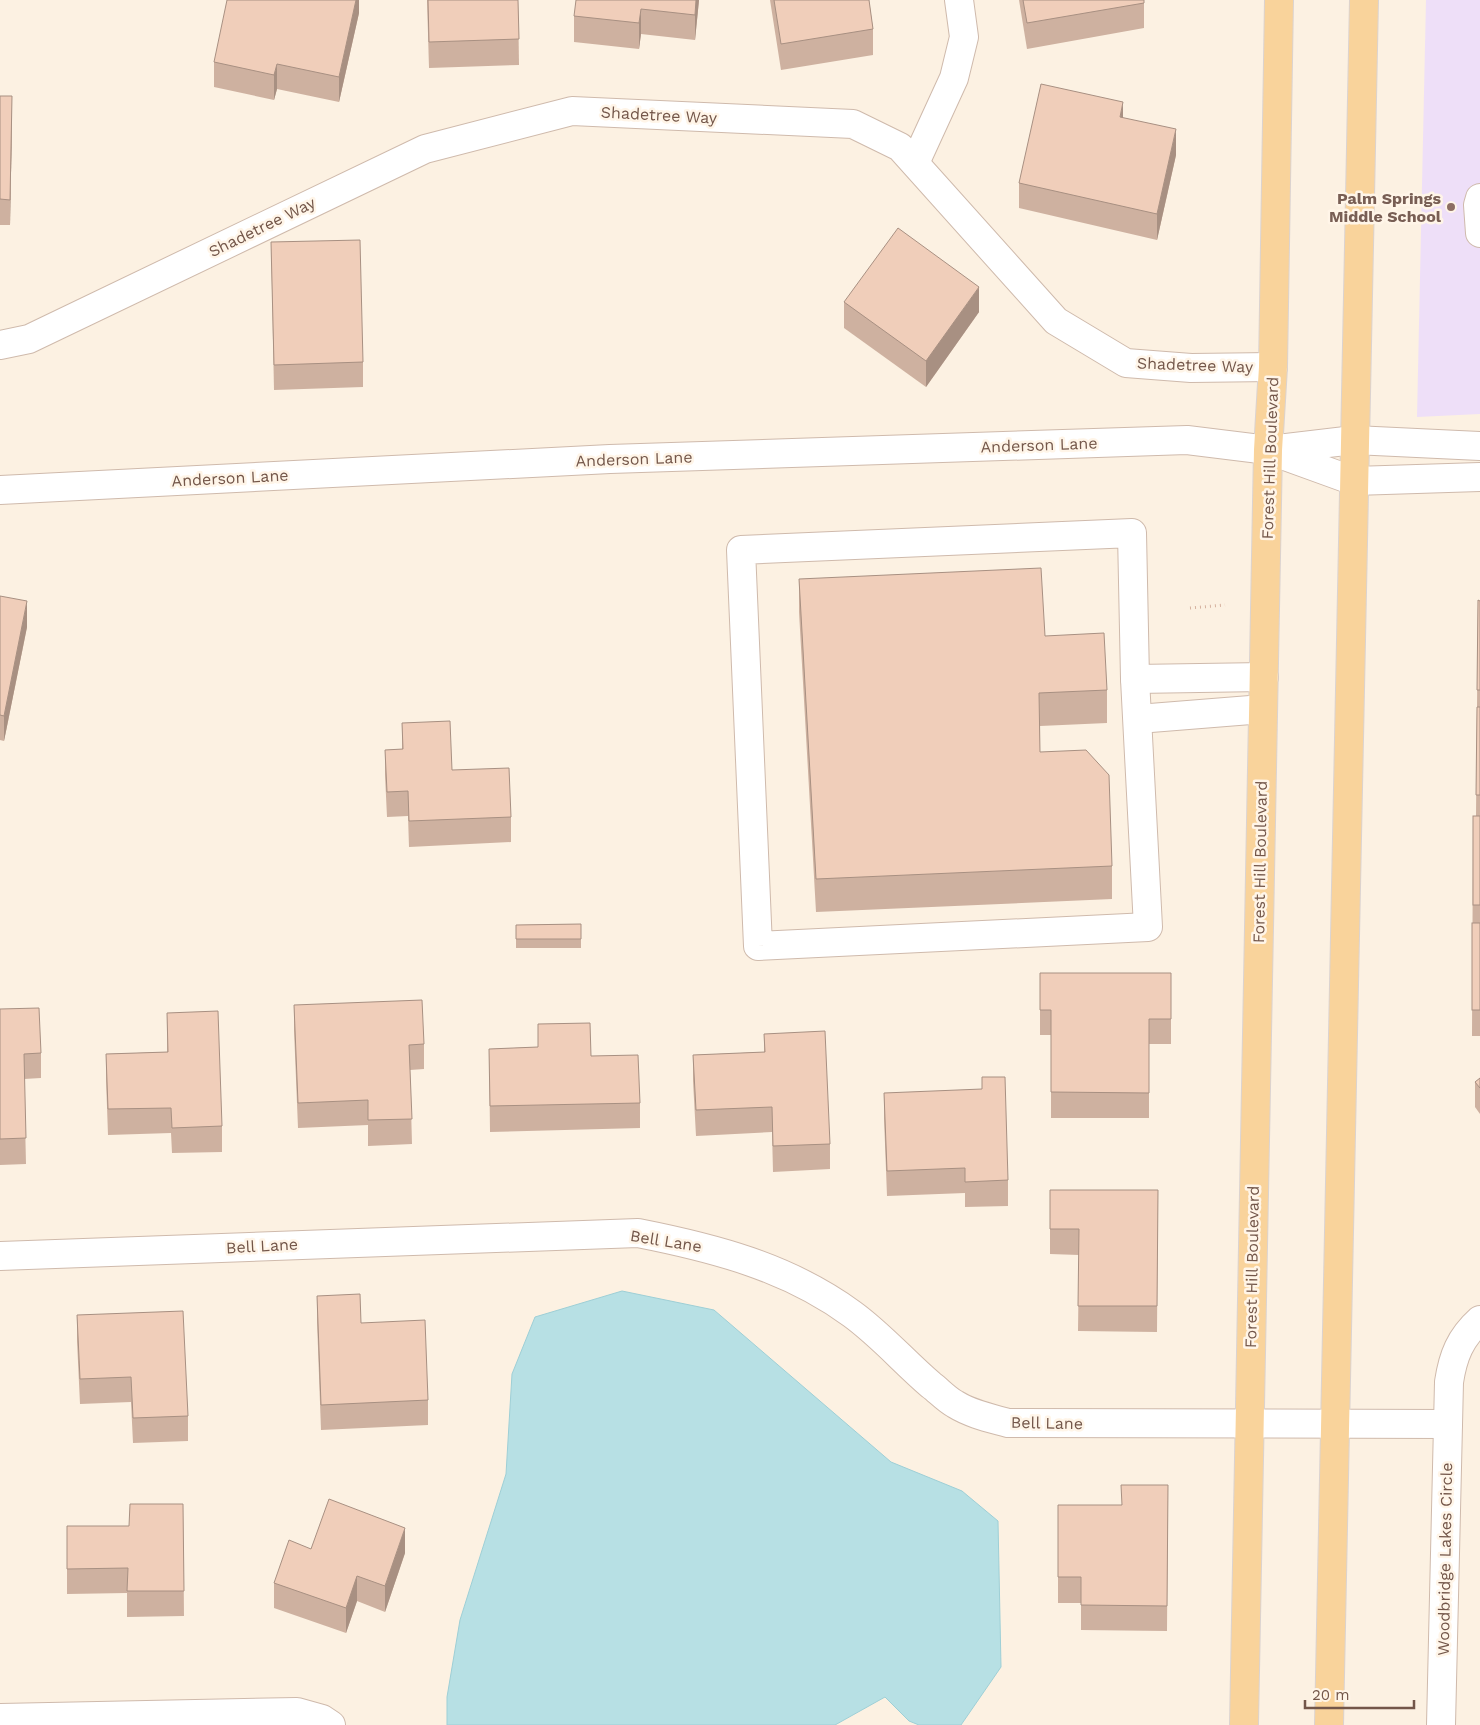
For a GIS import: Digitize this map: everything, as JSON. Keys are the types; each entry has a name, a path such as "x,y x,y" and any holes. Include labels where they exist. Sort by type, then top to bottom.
{"main road":[{"name":"Forest Hill Boulevard","path":"1244,1725 1268,450 1273,367 1279,0"},
{"path":"1329,1725 1364,0"}],"street":[{"path":"915,163 954,78 964,37 959,0"},
{"name":"Shadetree Way","path":"0,345 29,339 425,148 572,111 853,124 900,147 1056,321 1126,363 1191,368 1273,367"},
{"path":"1480,198 1478,205 1480,233"},
{"name":"Anderson Lane","path":"0,490 610,459 1167,440 1187,440 1268,450"},
{"path":"1268,450 1354,440 1480,446"},
{"path":"1268,450 1354,481 1480,477"},
{"path":"1132,533 1135,680 1148,927 758,946 740,550 1132,533"},
{"path":"1135,680 1264,677"},
{"path":"1138,719 1263,709"},
{"name":"Bell Lane","path":"0,1256 638,1233 706,1246 768,1267 797,1281 850,1313 874,1331 954,1404 980,1416 1008,1423 1250,1424"},
{"name":"Woodbridge Lakes Circle","path":"1441,1725 1449,1382 1453,1356 1466,1333 1480,1320"},
{"path":"1250,1424 1448,1424"},
{"path":"0,1718 297,1712 322,1719 331,1725"}],"path":[{"path":"1190,608 1225,606"}],"shaded area":[{"name":"Palm Springs Middle School","path":"1426,0 1480,0 1480,414 1417,417"}],"water":[{"path":"622,1291 714,1310 891,1462 962,1491 998,1521 1001,1667 961,1725 919,1725 909,1721 885,1697 835,1725 447,1725 447,1697 460,1620 506,1474 512,1374 535,1317"}],"building":[{"path":"227,0 356,0 339,77 277,64 274,75 214,62"},
{"path":"428,0 518,0 519,39 429,42"},
{"path":"576,0 696,0 695,15 641,9 639,23 574,16"},
{"path":"774,0 869,0 873,29 781,44"},
{"path":"1023,0 1144,0 1144,3 1027,23"},
{"path":"1041,84 1123,102 1120,117 1176,129 1157,214 1019,183"},
{"path":"0,96 12,96 10,200 0,199"},
{"path":"898,228 979,287 926,361 844,302"},
{"path":"360,240 363,362 274,365 271,242"},
{"path":"1041,568 1045,636 1104,633 1107,690 1039,693 1040,752 1086,750 1109,775 1112,866 816,879 799,579"},
{"path":"0,596 27,601 4,716 0,715"},
{"path":"1478,600 1480,601 1480,690 1477,690"},
{"path":"1477,707 1480,707 1480,795 1476,795"},
{"path":"450,721 452,770 509,768 511,817 409,821 408,791 387,792 385,750 403,749 402,723"},
{"path":"1473,816 1480,816 1480,905 1473,905"},
{"path":"1472,923 1480,923 1480,1010 1472,1010"},
{"path":"581,924 581,939 516,939 516,925"},
{"path":"1040,973 1171,973 1171,1019 1149,1019 1149,1093 1051,1092 1051,1010 1040,1010"},
{"path":"422,1000 424,1044 409,1045 412,1119 368,1120 368,1100 298,1103 294,1005"},
{"path":"39,1008 41,1053 24,1054 26,1138 0,1139 0,1009"},
{"path":"218,1011 222,1126 172,1128 171,1108 108,1109 106,1054 168,1052 167,1013"},
{"path":"590,1023 591,1056 638,1055 640,1103 490,1106 489,1049 538,1047 538,1024"},
{"path":"825,1031 830,1144 773,1146 772,1107 696,1110 693,1055 765,1052 764,1034"},
{"path":"982,1077 1005,1077 1008,1180 965,1182 965,1168 887,1171 884,1093 982,1089"},
{"path":"1480,1078 1480,1088 1475,1082"},
{"path":"1050,1190 1158,1190 1157,1306 1078,1306 1079,1229 1050,1229"},
{"path":"360,1294 361,1323 425,1320 428,1400 321,1405 317,1296"},
{"path":"183,1311 188,1416 133,1418 131,1377 80,1379 77,1315"},
{"path":"1121,1485 1168,1485 1167,1606 1081,1605 1081,1577 1058,1577 1058,1505 1122,1505"},
{"path":"329,1499 405,1528 385,1586 357,1576 346,1608 274,1583 289,1540 311,1549"},
{"path":"130,1504 183,1504 184,1591 127,1591 128,1568 67,1569 67,1526 129,1526"}],"place":[{"name":"Palm Springs Middle School","path":"1451,207"}]}
